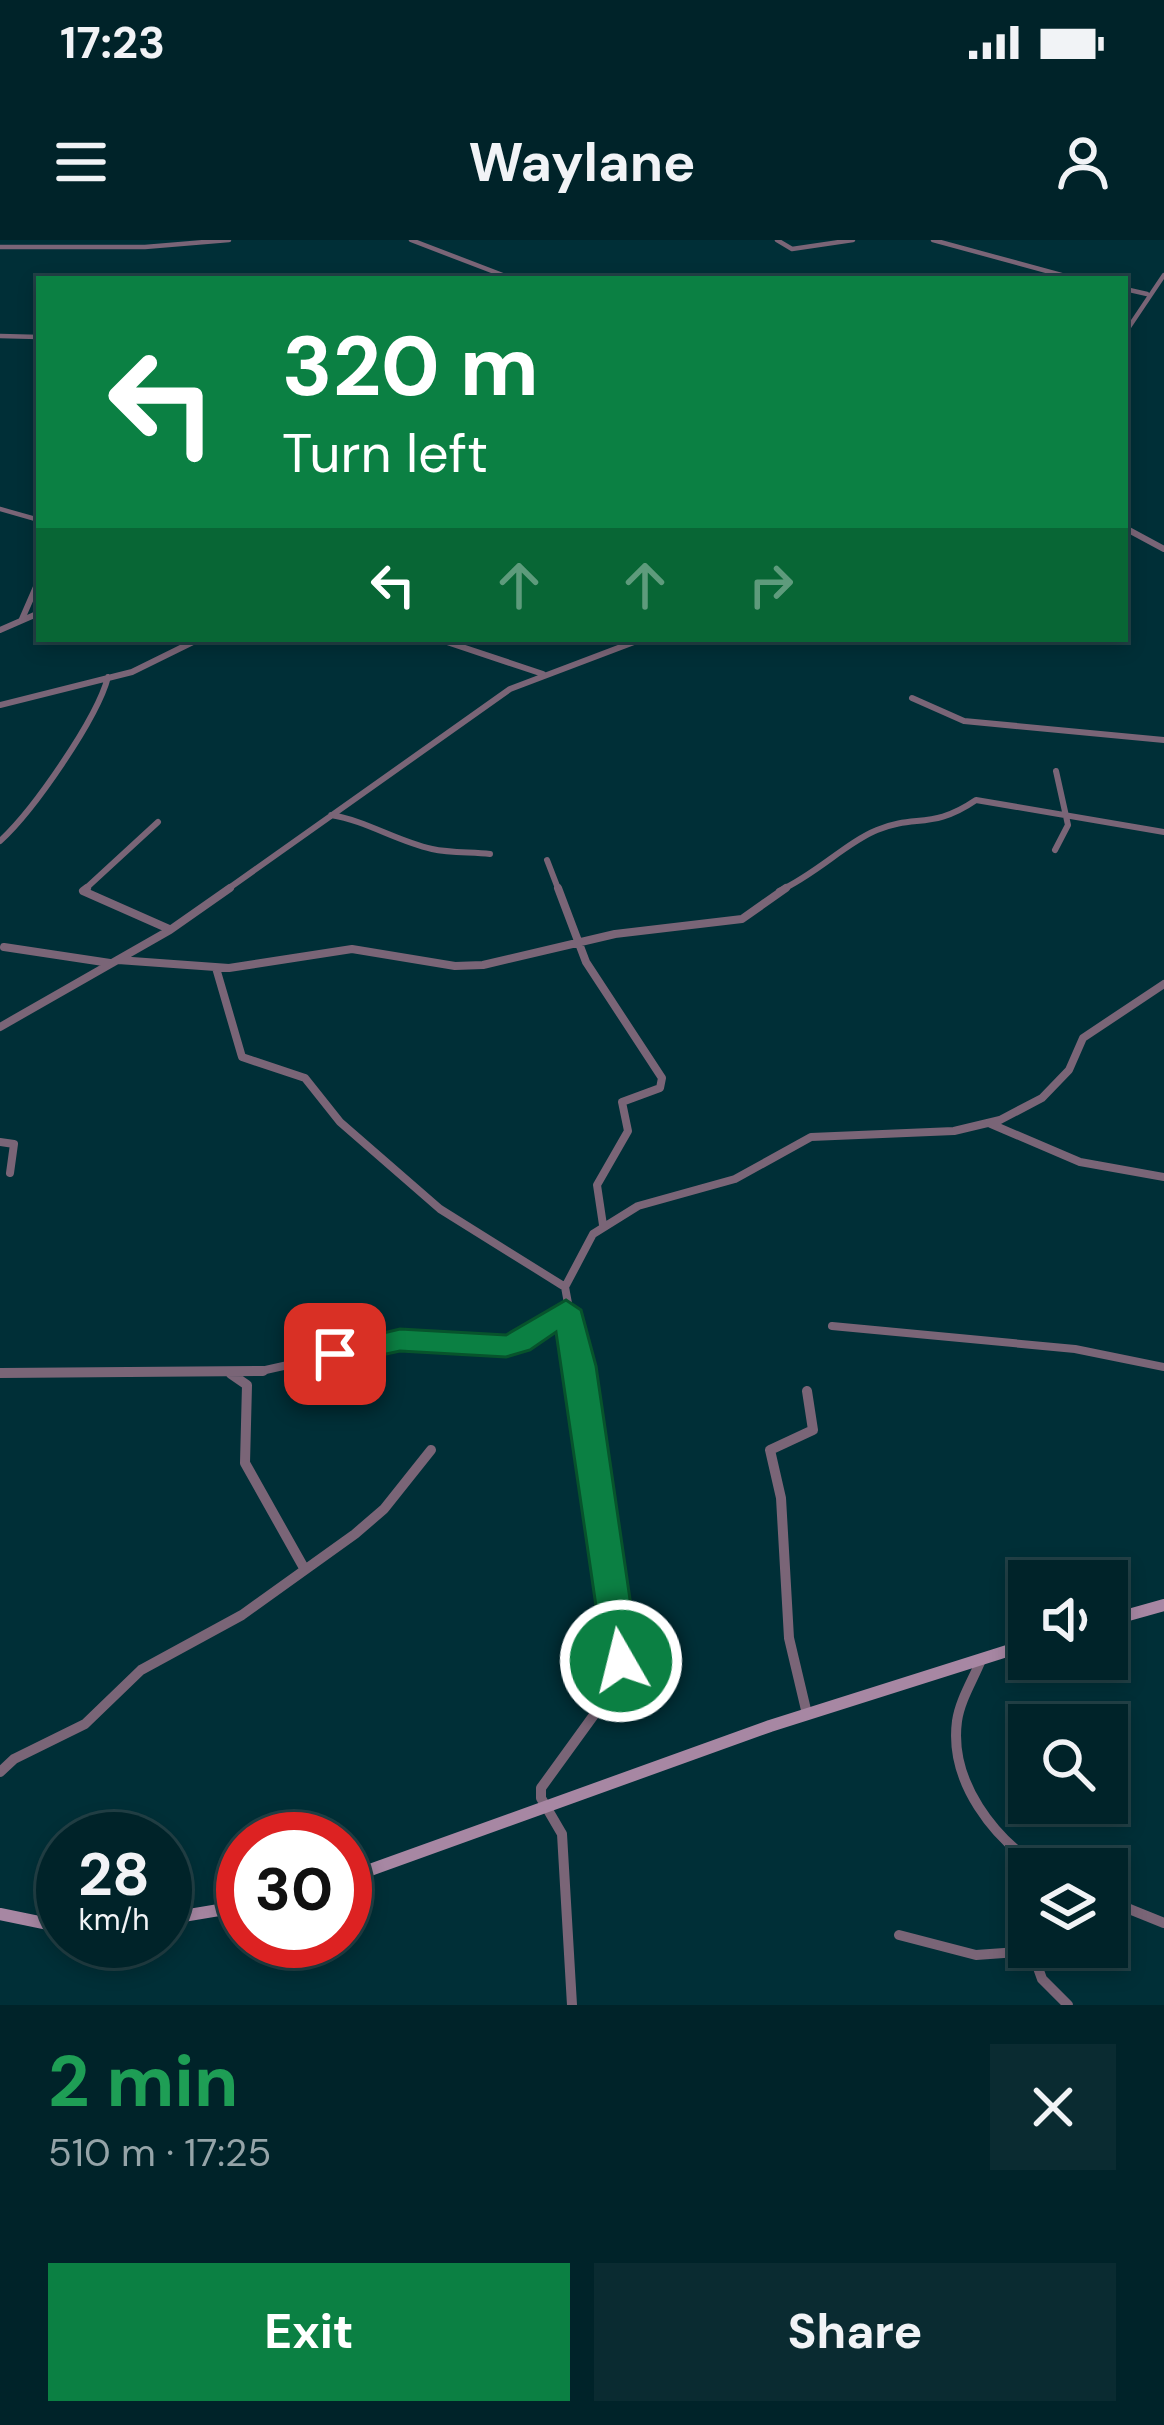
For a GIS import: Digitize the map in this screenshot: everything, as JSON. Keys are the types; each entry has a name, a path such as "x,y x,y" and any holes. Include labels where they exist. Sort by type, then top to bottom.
{"main road":[{"path":"1128,1616 1164,1605"},
{"path":"372,1870 807,1714 1008,1650"},
{"path":"0,1914 36,1921"}],"street":[{"path":"0,247 145,247 229,240"},
{"path":"411,240 505,276"},
{"path":"777,240 793,249 853,240"},
{"path":"934,240 1065,276"},
{"path":"1128,330 1139,320 1147,294 1164,275"},
{"path":"1128,290 1147,294"},
{"path":"0,336 36,337"},
{"path":"0,508 36,519"},
{"path":"1128,530 1164,549"},
{"path":"22,619 36,587"},
{"path":"0,630 36,614"},
{"path":"0,705 108,676 193,642"},
{"path":"448,642 544,674"},
{"path":"0,1027 170,930 488,703 544,674 634,642"},
{"path":"0,842 33,813 53,783 105,693 108,676"},
{"path":"912,698 964,721 1164,740"},
{"path":"1055,850 1068,825 1056,771"},
{"path":"4,947 115,962 216,968 352,949 455,966 483,965 640,930 742,919 772,894 812,876 877,830 948,819 976,800 1164,832"},
{"path":"329,815 365,821 376,830 432,849 490,854"},
{"path":"158,822 83,891 170,930"},
{"path":"547,860 577,944 662,1078 659,1088 622,1102 628,1131 603,1169 593,1196 603,1226"},
{"path":"216,968 242,1057 305,1078 340,1122 440,1209 565,1287"},
{"path":"572,2005 562,1834 541,1788 612,1696 621,1661 580,1366 566,1310 565,1287 583,1250 603,1226 638,1206 735,1179 811,1137 953,1131 989,1124 1042,1097 1069,1070 1083,1038 1164,984"},
{"path":"989,1124 1079,1162 1164,1177"},
{"path":"0,1142 14,1144 10,1173"},
{"path":"0,1373 262,1372 400,1340 506,1346 566,1310"},
{"path":"832,1326 1075,1349 1164,1367"},
{"path":"230,1373 247,1385 250,1396 245,1463 304,1569"},
{"path":"807,1391 813,1430 770,1450 781,1498 789,1638 807,1714"},
{"path":"0,1772 35,1748 85,1724 141,1670 242,1615 304,1569 384,1509 431,1450"},
{"path":"982,1658 957,1717 956,1745 964,1775 993,1825 1014,1848"},
{"path":"1128,1908 1164,1923"},
{"path":"899,1935 976,1955 1008,1952"},
{"path":"1038,1968 1042,1979 1068,2005"}],"route":[{"path":"335,1354 400,1340 506,1346 566,1310 580,1366 621,1661"}]}
